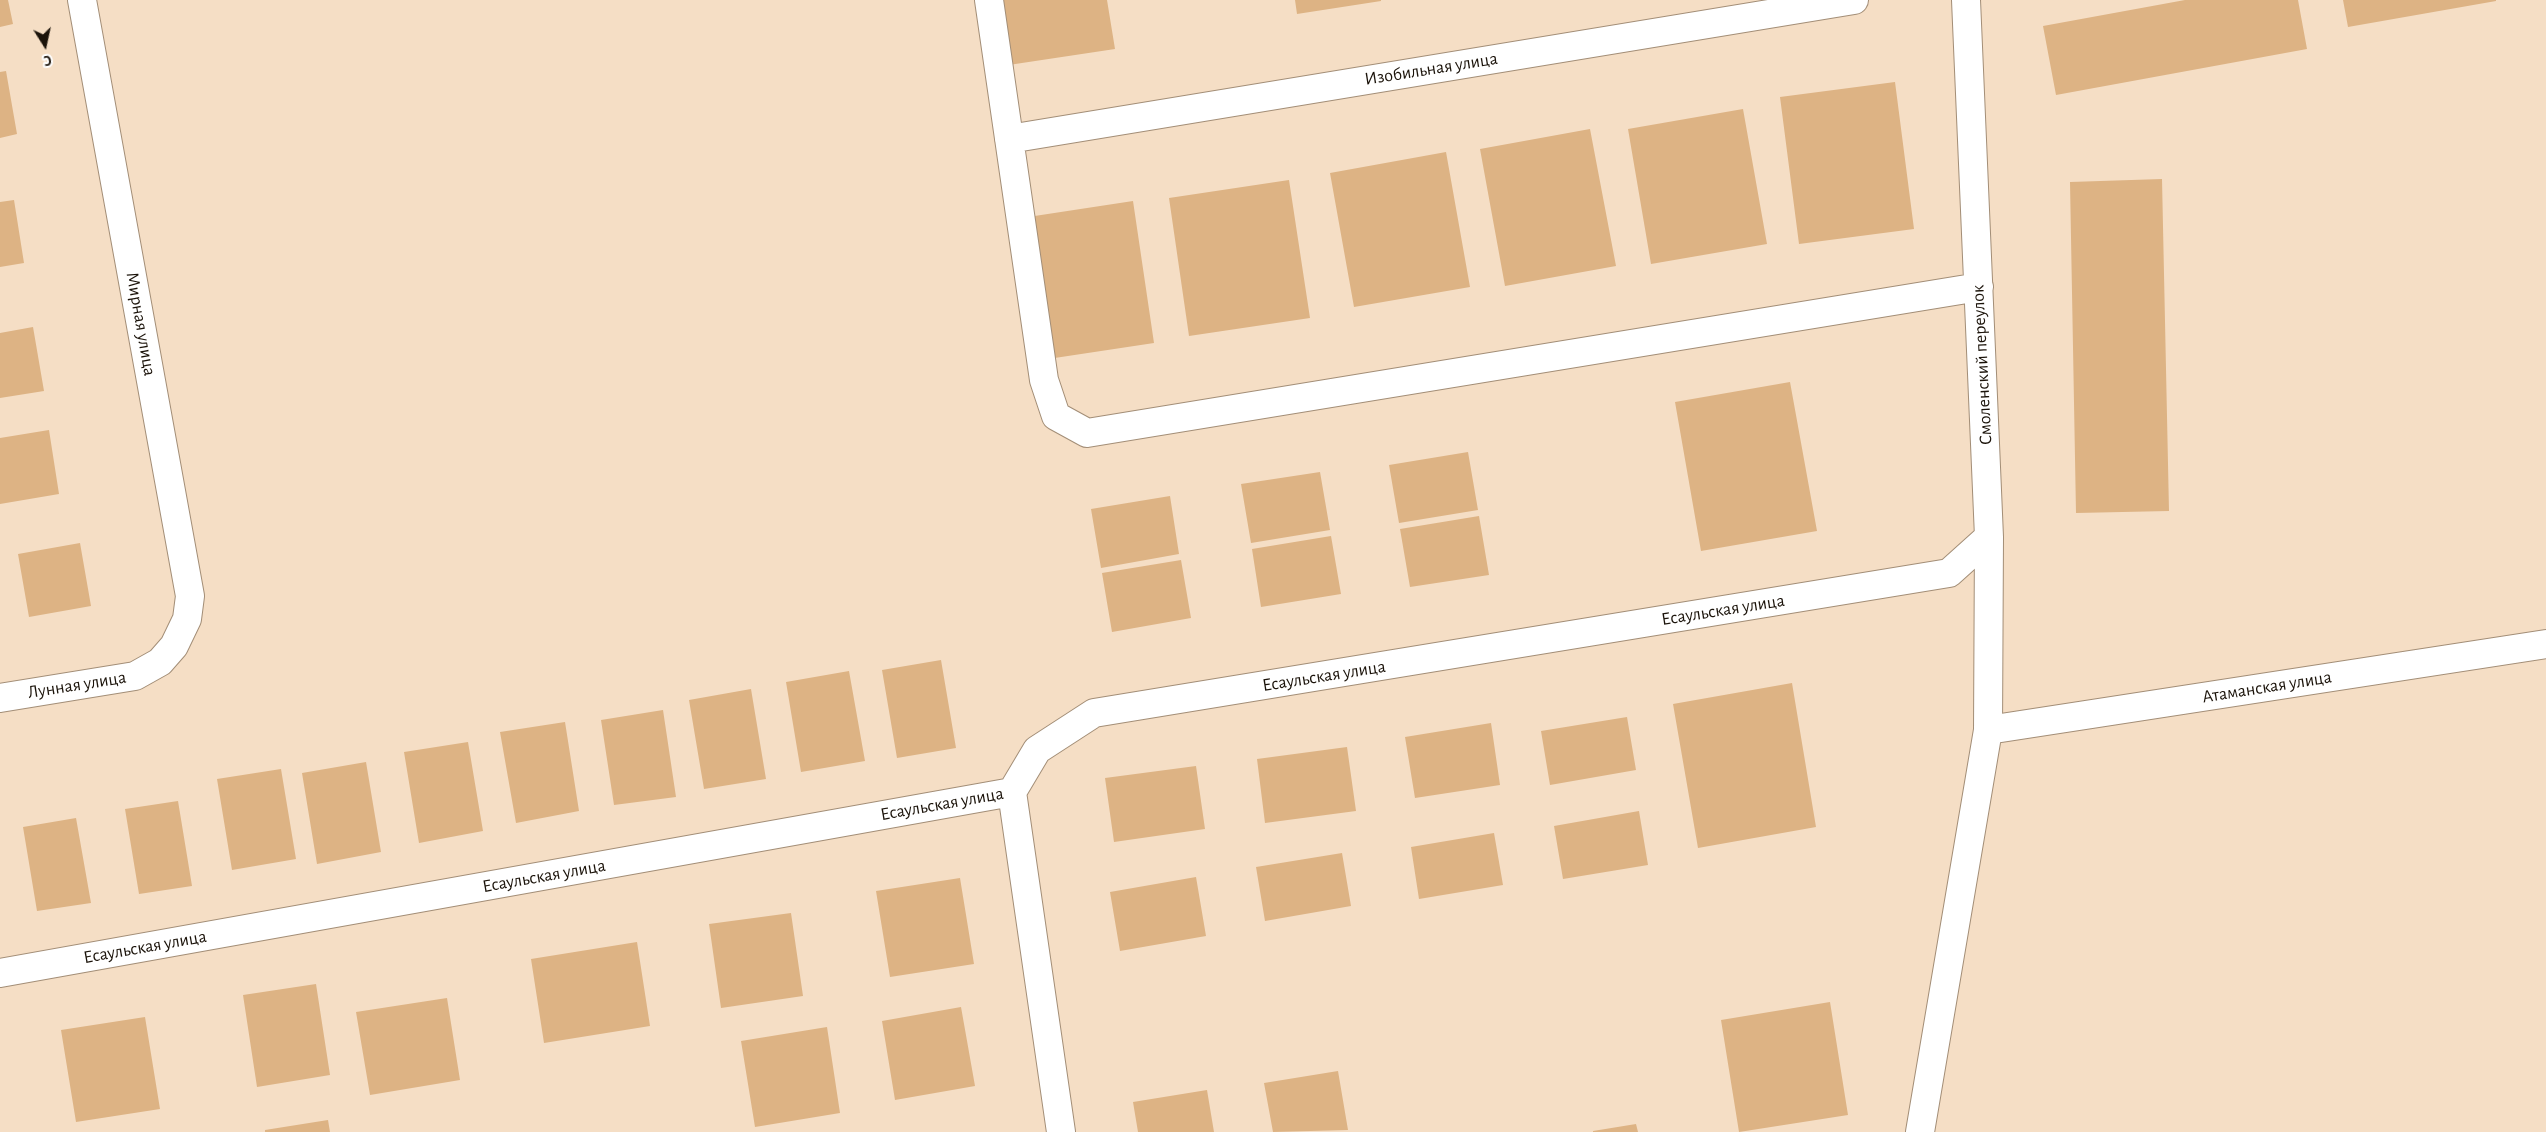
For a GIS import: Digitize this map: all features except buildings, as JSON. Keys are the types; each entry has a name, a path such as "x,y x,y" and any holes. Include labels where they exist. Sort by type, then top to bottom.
{"street":[{"name":"Мирная улица","path":"82,0 190,596 187,619 174,646"},
{"path":"989,0 1044,380 1056,416 1088,433 1978,287"},
{"name":"Изобильная улица","path":"1009,139 1854,0"},
{"name":"Смоленский переулок","path":"1920,1132 1988,730 1990,537 1966,0"},
{"name":"Есаульская улица","path":"0,973 1012,792 1037,750 1094,713 1949,573 1990,537"},
{"name":"Атаманская улица","path":"1988,730 2546,644"},
{"name":"Лунная улица","path":"0,698 135,676 160,662 174,646"},
{"path":"1012,792 1060,1132"}]}
